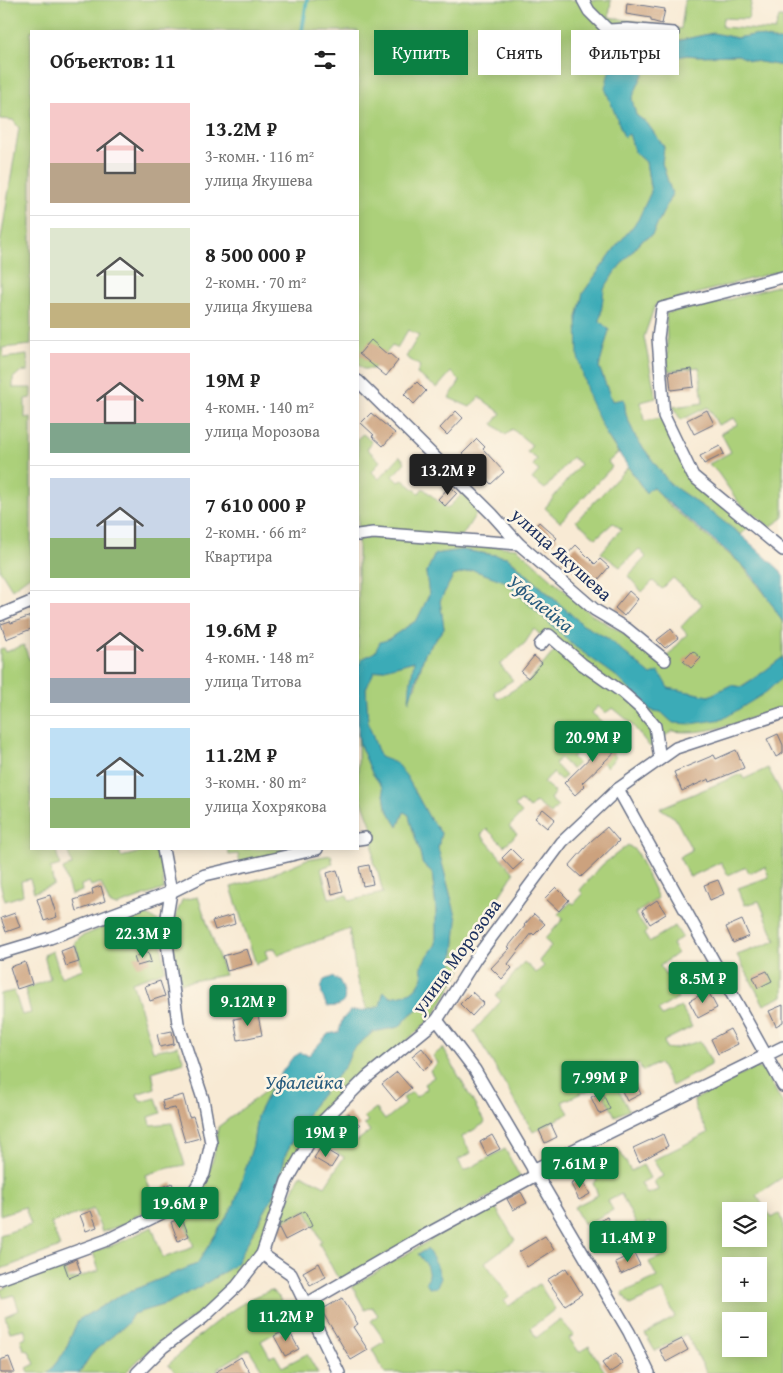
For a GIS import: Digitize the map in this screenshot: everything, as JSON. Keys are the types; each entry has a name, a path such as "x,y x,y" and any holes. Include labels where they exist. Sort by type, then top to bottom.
{"street":[{"path":"583,0 589,11 608,30 638,30"},
{"path":"783,277 662,308 658,338 664,416 693,476 783,550"},
{"name":"улица Якушева","path":"359,382 492,514 519,544 595,610 627,629 665,660"},
{"path":"359,535 373,533 519,544"},
{"path":"0,615 30,602"},
{"path":"540,645 549,635 582,664 622,692 640,708 655,726 660,759"},
{"name":"улица Морозова","path":"137,1373 163,1347 204,1317 237,1286 262,1254 287,1181 319,1126 367,1077 437,1020 476,958 562,842 618,788 676,748 783,713"},
{"path":"618,788 783,1086"},
{"path":"0,1279 107,1240 168,1210 192,1194 204,1174 211,1142 202,1099 178,1023 165,929 171,892 163,850"},
{"path":"0,954 50,938 171,892 205,875 313,850"},
{"path":"437,1020 475,1070 629,1332 649,1373"},
{"path":"306,1304 534,1172 783,1047"},
{"path":"262,1254 290,1274 339,1373"}],"green space":[{"path":"0,0 611,0 609,17 681,29 685,0 752,0 748,19 723,18 722,27 775,31 779,17 783,17 783,42 754,35 737,38 713,33 679,40 679,30 571,30 571,75 630,75 624,137 629,134 635,152 646,162 651,192 638,220 615,248 583,293 577,318 606,434 618,453 608,462 612,467 560,522 545,508 580,464 572,457 545,489 532,479 539,471 533,466 537,459 527,452 532,445 512,429 506,435 493,424 501,413 479,397 470,407 449,398 460,381 451,372 437,388 417,374 420,366 406,357 419,335 408,330 397,348 392,346 373,369 363,369 359,365 359,30 30,30 30,345 2,348 4,358 27,355 28,371 20,372 13,378 13,388 30,388 30,398 25,399 25,418 30,417 30,576 12,589 0,570 0,245 19,128 13,120 0,119"},
{"path":"738,55 749,60 783,66 783,270 655,305 644,337 656,398 641,402 644,421 661,418 689,479 749,527 741,535 670,484 636,438 626,415 624,400 612,401 599,367 609,330 600,321 604,289 614,273 641,241 652,235 672,194 662,163 664,147 647,123 636,115 632,102 633,94 644,75 679,75 679,56"},
{"path":"783,284 783,518 770,527 739,503 718,473 709,464 731,452 721,433 738,424 734,418 718,425 708,407 681,420 673,407 703,403 699,367 668,371 666,313 717,303"},
{"path":"363,434 372,442 367,449 380,461 372,472 379,479 400,456 405,462 393,476 399,482 403,480 419,493 423,488 447,509 463,493 479,509 462,536 359,531 359,437"},
{"path":"628,467 646,493 652,487 672,508 741,564 772,603 783,623 783,657 740,687 731,685 709,696 668,688 659,673 651,675 607,638 583,625 508,557 462,550 435,554 426,573 429,595 417,620 387,640 375,652 362,659 359,665 359,539 375,537 517,548 592,615 623,633 661,664 687,634 681,627 702,604 673,578 662,589 653,581 642,592 628,576 646,557 639,549 620,567 601,553 621,529 613,523 596,538 576,521"},
{"path":"473,570 504,580 574,646 616,676 650,710 661,712 673,723 765,693 783,677 783,706 715,729 687,732 672,731 650,747 631,723 613,708 605,713 598,706 592,713 611,730 600,740 616,757 607,767 585,744 572,757 578,763 572,769 560,758 555,764 566,776 561,780 553,773 543,782 555,792 550,799 558,806 551,814 536,802 530,808 521,801 515,806 522,813 509,827 517,834 504,846 487,829 481,835 514,873 467,947 464,964 434,1016 316,1123 258,1254 203,1310 151,1348 125,1373 79,1373 93,1352 127,1324 133,1314 166,1304 203,1285 235,1265 276,1191 286,1153 311,1108 346,1065 352,1050 373,1032 399,1027 433,996 453,962 457,920 438,848 441,833 430,819 407,777 380,757 368,723 366,688 373,672 415,661 410,686 415,688 425,653 444,628 440,601 453,576","holes":["534,629 556,649 530,680 498,699 494,692 513,680 500,665 525,643"]},
{"path":"24,645 30,659 30,850 60,850 56,851 60,865 50,868 54,885 34,892 30,879 21,881 23,895 5,901 0,883 0,649 4,648 6,652"},
{"path":"359,739 372,773 383,788 386,807 398,827 404,812 409,815 422,863 432,872 436,908 436,944 421,966 423,977 420,983 414,990 402,995 390,997 384,991 380,1006 367,1010 357,980 349,929 278,955 275,948 265,951 268,959 256,964 231,887 263,878 307,859 331,855 333,864 321,868 329,898 347,895 349,901 383,893 377,869 373,862 373,830 359,793"},
{"path":"768,768 783,796 783,996 764,1005 737,955 776,941 759,901 745,905 738,888 769,877 765,867 749,873 746,867 728,875 721,862 690,877 679,857 692,850 675,818 660,808 741,774 744,779"},
{"path":"628,845 636,851 658,898 635,914 647,931 644,934 649,942 675,926 682,937 672,944 677,953 660,966 665,975 669,974 678,991 675,993 678,998 658,1010 662,1016 681,1007 692,1027 664,1041 666,1048 673,1049 700,1041 711,1061 711,1065 672,1086 659,1063 643,1071 639,1064 612,1078 629,1110 615,1116 599,1085 562,1102 569,1113 533,1132 474,1031 501,1001 496,996 524,962 536,973 544,966 539,961 551,946 545,939 563,919 558,914 571,902 574,904 583,894 580,890 602,865"},
{"path":"67,850 119,850 121,857 154,850 162,868 164,889 116,906 109,903 101,883 91,886 89,882 81,885 82,891 71,895 63,869 72,865"},
{"path":"228,850 282,850 282,852 240,863 238,854 229,855"},
{"path":"198,897 225,975 181,983 174,951 173,923 182,900"},
{"path":"141,912 158,921 165,969 132,982 153,1051 178,1046 184,1062 152,1072 155,1088 137,1094 141,1102 156,1098 161,1113 149,1117 151,1125 172,1123 185,1165 145,1175 157,1208 134,1216 133,1221 102,1232 93,1209 51,1223 60,1247 1,1269 0,1235 31,1225 25,1207 0,1215 0,994 14,991 22,1015 31,1013 25,989 50,979 44,955 53,951 61,977 83,969 75,944 80,937"},
{"path":"443,1048 485,1123 462,1137 471,1153 458,1160 464,1171 505,1149 521,1179 341,1279 336,1275 319,1243 322,1242 306,1210 276,1225 301,1174 325,1186 344,1157 320,1143 335,1122 353,1144 370,1131 364,1124 368,1121 364,1117 376,1108 385,1120 406,1103 403,1098 412,1092 416,1097 427,1089 424,1084 434,1077 430,1071 438,1063 433,1056"},
{"path":"755,1067 764,1070 783,1104 783,1177 756,1195 761,1202 722,1202 722,1247 767,1247 767,1211 772,1218 779,1214 783,1221 783,1373 707,1373 686,1334 655,1351 645,1334 675,1317 663,1290 630,1305 622,1293 657,1277 649,1262 667,1254 650,1222 638,1228 621,1194 608,1201 613,1210 584,1225 574,1207 598,1195 593,1183 597,1180 588,1163 618,1148 631,1171 643,1165 650,1178 641,1183 647,1194 658,1190 654,1181 663,1176 653,1160 708,1133 695,1108 694,1100"},
{"path":"272,1086 257,1116 253,1145 234,1205 197,1264 121,1295 78,1320 64,1353 48,1373 29,1373 27,1368 35,1364 29,1351 24,1350 21,1339 27,1337 24,1329 10,1332 5,1316 19,1310 14,1295 3,1298 0,1290 62,1263 69,1280 99,1271 93,1252 121,1242 152,1227 163,1258 194,1247 182,1213 204,1184 215,1152 218,1127"},
{"path":"493,1203 515,1240 485,1262 509,1296 504,1301 509,1306 539,1284 555,1309 531,1328 536,1338 560,1319 574,1335 569,1338 579,1352 589,1346 605,1372 385,1373 372,1349 385,1341 371,1321 378,1315 372,1307 365,1310 352,1286"},
{"path":"271,1290 279,1297 291,1324 261,1341 270,1357 275,1355 282,1367 307,1354 318,1373 257,1373 262,1370 249,1349 217,1369 219,1373 176,1373 168,1365 203,1332 229,1312"}],"water":[{"path":"713,33 737,38 754,35 783,42 783,66 749,60 738,55 687,55 679,57 679,40"},
{"path":"608,75 643,75 632,99 636,115 647,123 664,147 662,163 672,194 652,235 641,241 614,273 604,289 600,321 609,330 599,367 612,401 624,399 626,415 636,438 670,484 741,535 780,570 783,577 783,623 758,583 740,563 652,487 646,493 606,434 589,398 578,357 577,318 583,293 615,248 638,220 651,192 646,162 635,152 629,134 624,137 605,88"},
{"name":"Уфалейка","path":"462,550 507,557 583,625 607,638 651,675 659,672 668,688 709,696 731,685 741,687 783,657 783,677 765,693 723,719 691,724 673,723 661,712 650,710 616,676 574,646 504,581 473,570 453,576 440,601 444,628 425,653 409,701 414,661 374,672 366,688 368,723 380,757 396,763 407,777 430,819 441,833 438,848 457,920 453,962 446,976 433,996 399,1027 373,1032 352,1050 346,1065 311,1108 286,1153 276,1191 235,1265 203,1285 166,1304 133,1314 127,1324 93,1352 79,1373 48,1373 64,1353 78,1320 121,1295 197,1264 234,1205 253,1145 257,1116 272,1086 292,1058 300,1053 309,1055 328,1034 339,1032 342,1020 350,1011 367,1010 380,1006 384,991 390,997 402,995 414,990 423,977 421,966 436,944 436,908 432,872 422,863 409,815 404,812 398,827 386,807 383,788 372,773 360,745 359,665 362,659 375,652 380,642 387,640 417,620 429,595 426,573 435,554"},
{"path":"332,977 339,980 345,995 343,1003 327,1006 321,990 324,980"},
{"path":"427,1249 436,1263 441,1278 437,1287 429,1288 426,1282 429,1276 426,1264 418,1254"}],"building":[{"path":"627,3 665,9 662,24 651,21 651,18 626,14"},
{"path":"371,340 398,361 386,376 359,354"},
{"path":"692,369 694,387 671,390 669,372"},
{"path":"417,382 426,391 414,404 404,394"},
{"path":"707,410 714,424 694,434 687,420"},
{"path":"456,411 463,418 447,435 440,428"},
{"path":"371,413 395,433 383,446 361,423"},
{"path":"477,439 485,447 483,449 504,472 491,484 462,454"},
{"path":"720,446 724,454 704,464 700,456"},
{"path":"450,486 457,493 445,506 438,499"},
{"path":"539,522 557,538 548,547 531,531"},
{"path":"576,545 595,564 600,559 609,567 592,587 562,560"},
{"path":"629,591 638,599 624,616 615,608"},
{"path":"30,616 30,629 6,639 1,624 10,621 11,623"},
{"path":"671,629 678,638 665,648 657,640"},
{"path":"693,651 701,658 691,668 683,661"},
{"path":"534,656 542,663 528,678 521,672"},
{"path":"612,732 623,744 582,783 585,786 575,795 564,783 605,743 602,740"},
{"path":"778,734 783,745 783,753 776,757 767,739"},
{"path":"736,750 744,768 710,782 709,779 682,791 674,772 714,755 716,759"},
{"path":"543,809 555,819 547,828 535,818"},
{"path":"607,827 619,841 581,877 569,866 591,841"},
{"path":"511,849 523,861 513,870 502,858"},
{"path":"369,865 373,884 363,886 359,867"},
{"path":"337,870 343,891 332,894 327,873"},
{"path":"718,880 724,894 710,900 704,885"},
{"path":"101,886 105,901 77,911 74,900 93,894 92,889"},
{"path":"556,887 569,900 559,911 545,898"},
{"path":"50,895 57,917 44,921 37,899"},
{"path":"657,900 666,914 650,924 642,910"},
{"path":"15,913 20,927 6,932 1,918"},
{"path":"534,914 545,924 534,935 532,933 508,964 512,968 502,979 491,968 510,948 508,947"},
{"path":"233,915 235,924 215,930 212,921"},
{"path":"742,920 749,936 733,943 726,927"},
{"path":"74,946 79,962 66,966 61,951"},
{"path":"247,949 252,964 227,971 223,956"},
{"path":"148,952 151,962 137,966 134,957"},
{"path":"25,962 32,984 17,989 10,967"},
{"path":"689,964 694,974 680,982 674,972"},
{"path":"767,971 772,981 758,988 753,977"},
{"path":"160,981 165,996 150,1001 145,986"},
{"path":"708,991 717,1008 698,1018 689,1001"},
{"path":"472,992 484,1003 472,1016 460,1004"},
{"path":"783,1005 783,1022 776,1026 769,1011"},
{"path":"258,1015 262,1035 238,1040 234,1019"},
{"path":"730,1029 738,1044 718,1054 711,1039"},
{"path":"172,1031 174,1044 160,1047 157,1034"},
{"path":"422,1048 433,1062 423,1070 412,1056"},
{"path":"397,1072 411,1088 396,1101 382,1084"},
{"path":"633,1078 641,1094 627,1101 619,1085"},
{"path":"602,1092 610,1109 599,1114 591,1097"},
{"path":"183,1095 189,1117 193,1116 200,1138 185,1142 175,1108 164,1110 162,1101"},
{"path":"349,1113 360,1125 348,1135 337,1122"},
{"path":"551,1124 557,1137 545,1143 539,1130"},
{"path":"663,1134 668,1146 639,1162 633,1148"},
{"path":"492,1135 500,1149 487,1156 480,1142"},
{"path":"321,1147 338,1157 331,1168 314,1158"},
{"path":"581,1178 590,1194 579,1200 571,1184"},
{"path":"172,1183 177,1195 159,1204 154,1191"},
{"path":"521,1192 527,1203 513,1210 507,1199"},
{"path":"91,1211 97,1227 86,1231 80,1215"},
{"path":"305,1211 312,1226 285,1240 279,1228 280,1224"},
{"path":"607,1217 612,1227 597,1235 591,1225"},
{"path":"182,1218 189,1236 178,1241 171,1222"},
{"path":"545,1236 554,1250 527,1267 519,1252"},
{"path":"634,1253 640,1265 621,1274 615,1262"},
{"path":"76,1259 81,1273 69,1278 64,1264"},
{"path":"319,1263 326,1277 310,1285 303,1272"},
{"path":"566,1268 582,1294 565,1305 547,1280"},
{"path":"342,1298 358,1324 353,1327 368,1350 351,1360 321,1310"},
{"path":"288,1329 299,1349 285,1356 274,1336"},
{"path":"682,1339 688,1350 666,1362 660,1350"},
{"path":"616,1353 623,1364 609,1373 602,1363"},
{"path":"9,1357 15,1373 0,1373 0,1360"},
{"path":"241,1357 250,1373 214,1373"}],"waterway":[{"path":"302,30 307,0"}]}
